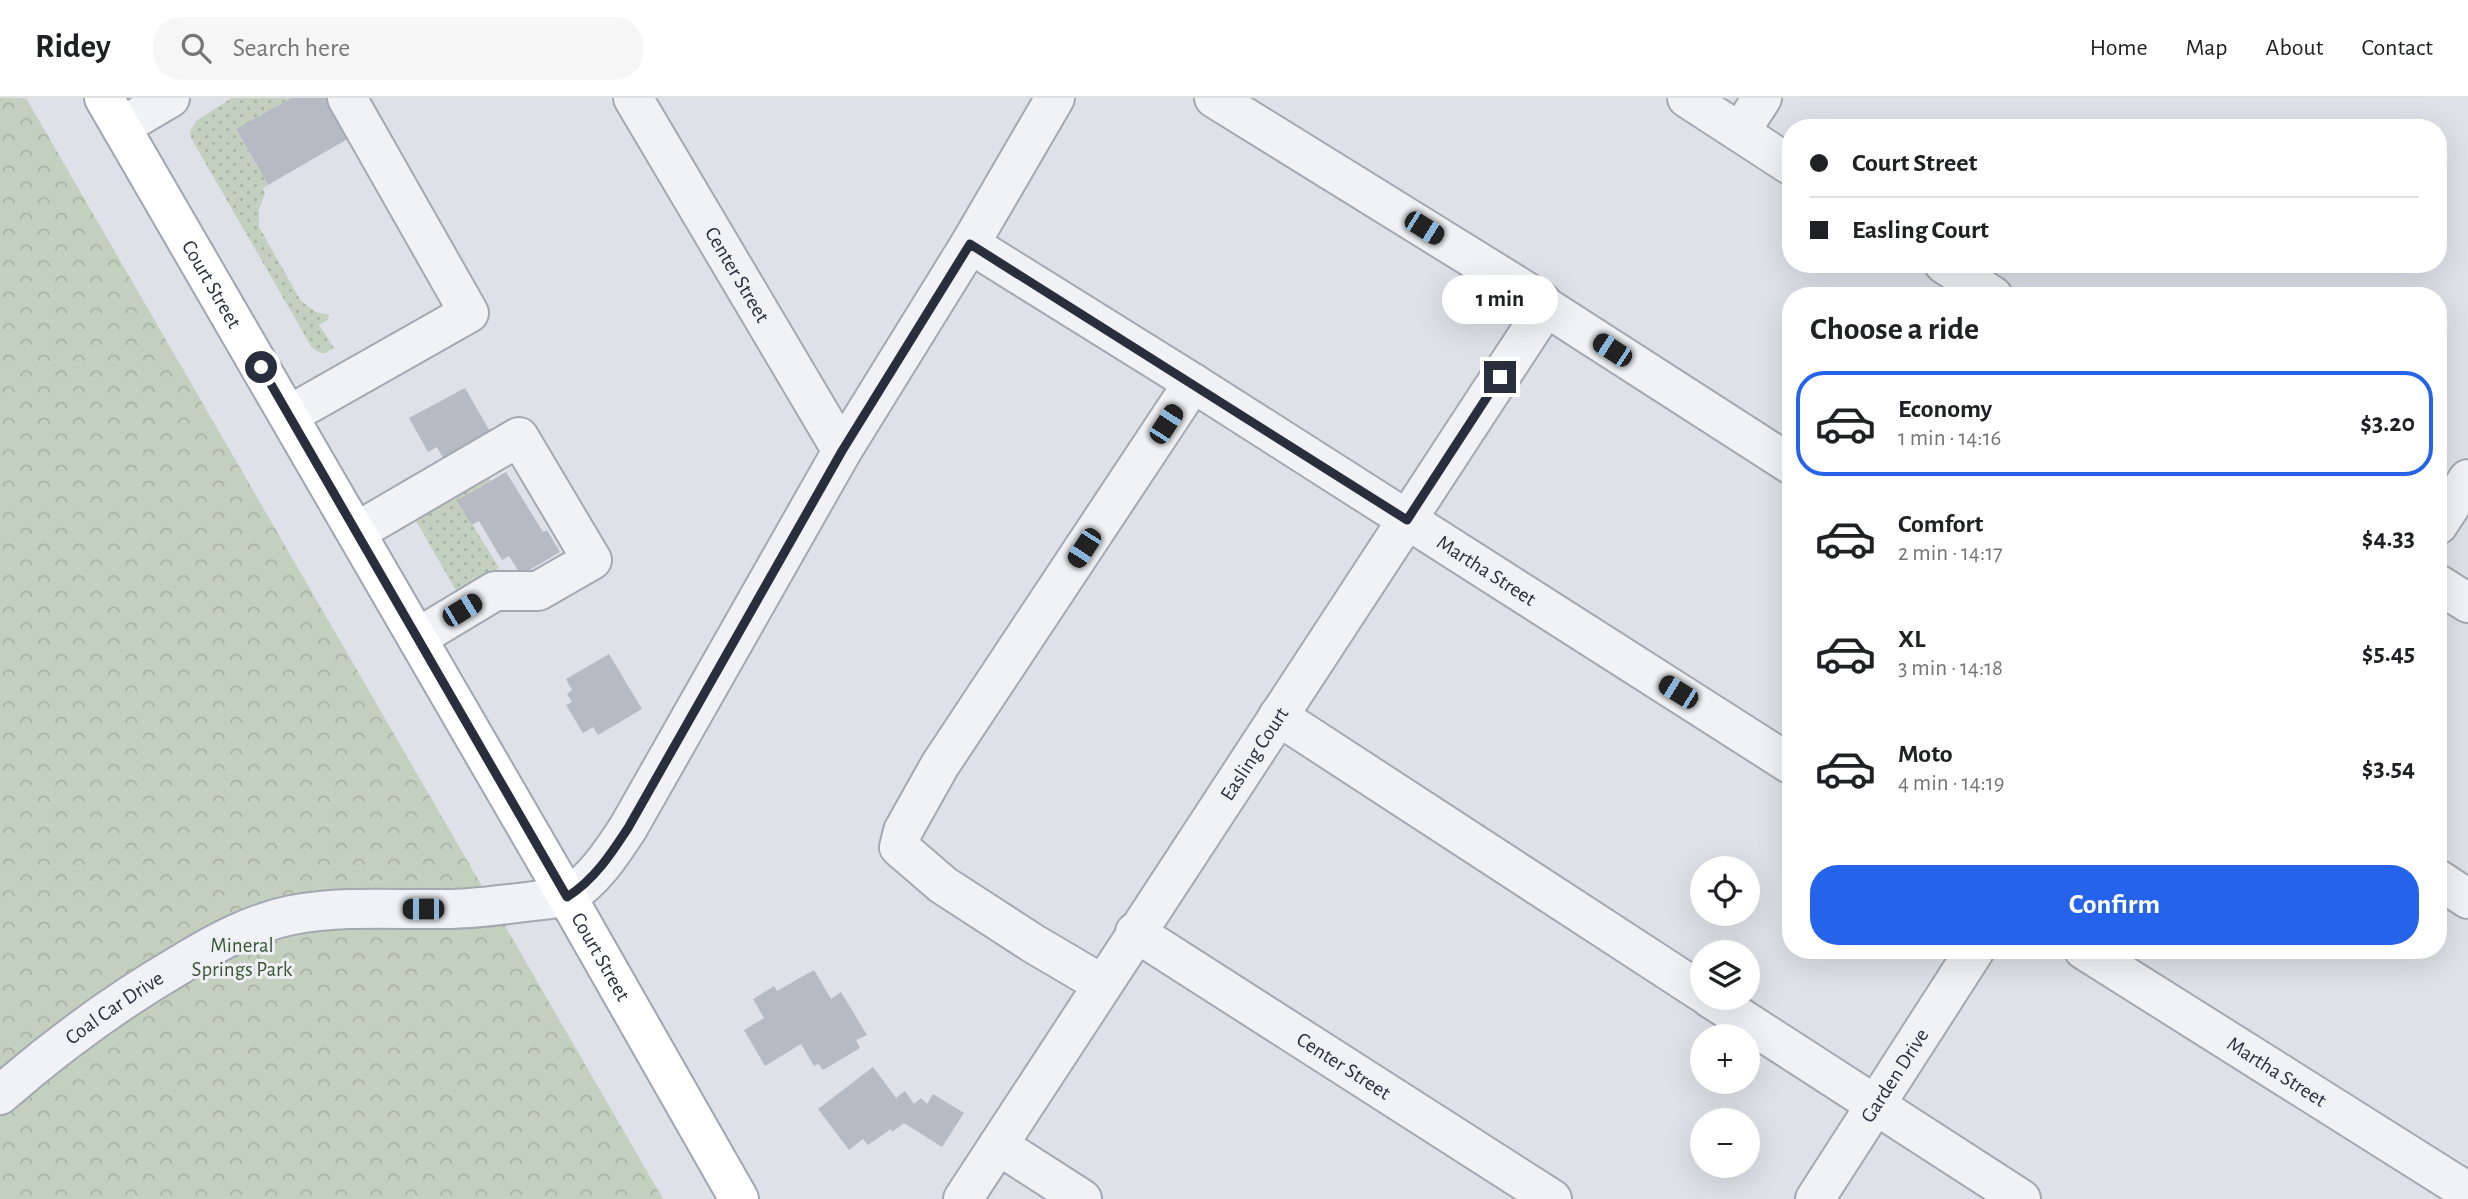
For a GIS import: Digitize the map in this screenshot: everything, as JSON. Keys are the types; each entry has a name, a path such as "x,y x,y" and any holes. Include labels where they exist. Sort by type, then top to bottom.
{"main road":[{"name":"Court Street","path":"113,112 739,1199"}],"street":[{"path":"113,112 170,98"},
{"path":"289,415 469,313 347,98"},
{"name":"Center Street","path":"634,98 842,451"},
{"path":"567,897 582,887 608,859 628,828 842,451 970,244 1055,98"},
{"path":"1214,98 1540,300 1546,307 1782,459"},
{"path":"1687,98 1782,159"},
{"path":"1740,132 1762,98"},
{"name":"Martha Street","path":"970,244 1782,759"},
{"path":"1958,273 1979,287"},
{"name":"Easling Court","path":"963,1199 1546,307"},
{"path":"1102,984 943,885 898,848 903,831 940,765 1193,383"},
{"path":"356,532 519,437 592,560 538,591 495,591 417,638"},
{"path":"2447,511 2468,479"},
{"path":"2447,590 2468,603"},
{"path":"1278,716 1690,985"},
{"path":"2447,885 2468,899"},
{"name":"Coal Car Drive","path":"0,1095 51,1051 118,1003 214,944 265,923 289,916 342,909 454,909 567,897"},
{"name":"Center Street","path":"1135,932 1552,1199"},
{"name":"Garden Drive","path":"1815,1199 1969,959"},
{"name":"Martha Street","path":"2098,959 2468,1192"},
{"path":"1729,1010 2021,1199"},
{"path":"998,1145 1082,1199"}],"green space":[{"name":"Mineral Springs Park","path":"0,98 26,98 663,1199 0,1199"},
{"path":"232,98 292,98 236,130 268,185 263,188 265,193 259,209 259,227 301,301 316,312 329,315 328,320 319,325 334,348 327,352 319,352 311,346 191,138 190,131 197,120"},
{"path":"484,469 491,481 458,501 499,568 458,594 411,512"}],"building":[{"path":"292,98 328,98 351,137 268,185 236,129"},
{"path":"465,388 495,440 448,467 437,447 428,452 409,418"},
{"path":"506,472 543,532 547,530 560,552 521,575 509,556 502,560 479,521 472,525 457,501"},
{"path":"609,654 642,709 598,735 593,727 583,733 566,705 572,702 567,694 572,690 566,679"},
{"path":"814,970 831,999 841,992 867,1035 856,1040 860,1048 823,1070 818,1064 814,1066 801,1044 765,1066 744,1030 764,1018 753,999 774,986 777,991"},
{"path":"873,1067 896,1098 905,1091 914,1104 921,1098 927,1104 933,1094 964,1113 942,1147 904,1123 868,1145 863,1139 849,1150 818,1109"}],"route":[{"path":"261,367 567,897 582,887 608,859 628,828 842,451 970,244 1407,520 1500,377"}]}
